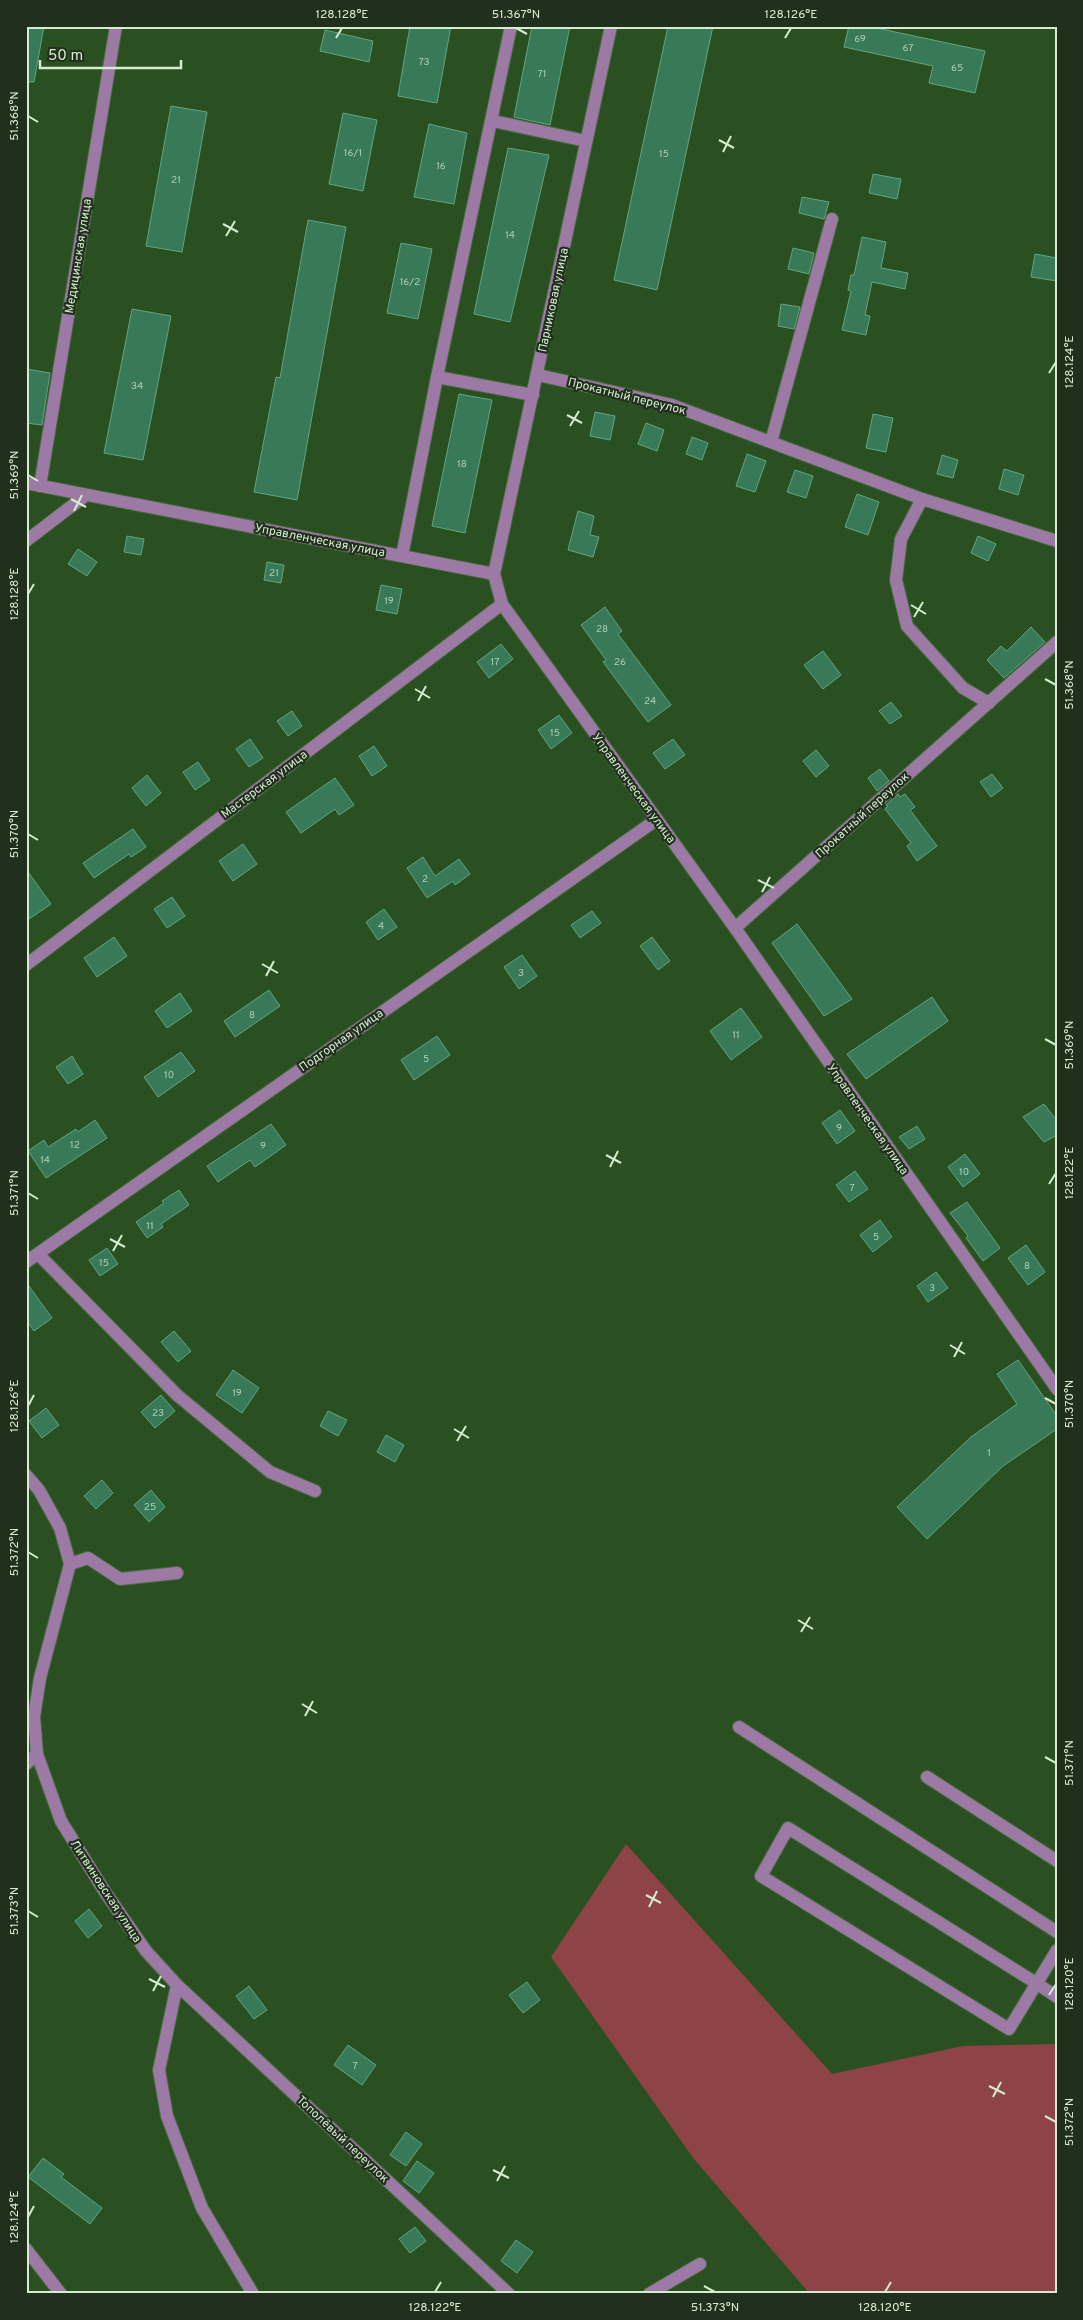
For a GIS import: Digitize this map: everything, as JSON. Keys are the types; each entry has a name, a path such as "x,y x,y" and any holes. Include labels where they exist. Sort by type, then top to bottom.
{"street":[{"name":"Медицинская улица","path":"40,486 116,26"},
{"path":"402,556 437,376 493,121 511,26"},
{"name":"Парниковая улица","path":"494,574 534,395 611,26"},
{"path":"493,121 586,141"},
{"path":"771,442 832,219"},
{"name":"Прокатный переулок","path":"538,375 672,405 922,500 1057,541"},
{"path":"437,376 534,395"},
{"name":"Управленческая улица","path":"26,483 494,574 502,604 735,928 1057,1389"},
{"path":"26,541 86,495"},
{"path":"922,500 901,539 896,580 907,626 963,688 989,703"},
{"name":"Мастерская улица","path":"26,965 502,604"},
{"name":"Прокатный переулок","path":"735,928 1057,642"},
{"name":"Подгорная улица","path":"26,1262 656,820"},
{"path":"38,1254 177,1395 270,1472 315,1491"},
{"path":"26,1475 39,1490 60,1528 70,1564 88,1558 120,1579 177,1573"},
{"name":"Литвиновская улица","path":"70,1564 40,1678 34,1717 37,1754 60,1820 104,1892 146,1951 177,1985"},
{"path":"739,1727 1057,1932"},
{"path":"26,1764 37,1754"},
{"path":"927,1777 1057,1861"},
{"path":"1057,1950 1036,1983 1009,2030 761,1876 788,1828 1036,1983 1057,1997"},
{"path":"177,1985 158,2070 167,2116 202,2208 253,2294"},
{"name":"Тополёвый переулок","path":"177,1985 509,2294"},
{"path":"26,2249 61,2294"},
{"path":"649,2294 700,2264"}],"shaded area":[{"path":"626,1844 832,2074 963,2046 1057,2044 1057,2294 810,2294 694,2159 551,1957"}],"building":[{"path":"26,26 44,26 34,82 26,82"},
{"path":"410,26 451,26 437,103 398,96"},
{"path":"532,26 570,26 550,125 514,117"},
{"path":"668,26 713,26 657,290 614,280"},
{"path":"849,26 867,26 985,51 975,93 929,83 933,66 844,47"},
{"path":"325,30 373,41 369,62 320,51"},
{"path":"171,106 207,112 182,252 146,246"},
{"path":"343,113 377,120 363,191 329,184"},
{"path":"429,124 467,133 454,204 414,197"},
{"path":"508,148 549,155 510,322 474,314"},
{"path":"873,174 901,179 897,199 869,193"},
{"path":"802,197 829,202 824,219 799,213"},
{"path":"308,220 346,227 297,500 254,492 276,377 280,378"},
{"path":"862,237 886,242 881,268 908,273 905,289 872,282 865,315 870,316 866,335 842,330 851,291 848,290 851,275 854,275"},
{"path":"401,243 432,249 418,319 387,313"},
{"path":"793,248 814,253 809,274 788,269"},
{"path":"1035,254 1057,258 1057,281 1031,277"},
{"path":"781,304 800,307 794,329 778,326"},
{"path":"132,309 171,316 143,460 104,453"},
{"path":"26,369 50,373 42,425 26,423"},
{"path":"459,394 492,400 465,533 432,526"},
{"path":"595,412 615,416 610,440 590,436"},
{"path":"873,414 893,418 886,452 866,448"},
{"path":"646,423 664,430 657,451 638,444"},
{"path":"692,437 708,443 702,460 686,454"},
{"path":"747,454 766,461 755,492 736,486"},
{"path":"942,455 958,460 953,478 937,474"},
{"path":"1004,469 1024,475 1018,495 999,489"},
{"path":"795,470 813,476 806,498 787,492"},
{"path":"857,494 879,502 868,535 845,527"},
{"path":"578,511 594,516 590,535 599,537 593,557 568,550"},
{"path":"127,536 144,539 141,555 124,552"},
{"path":"978,536 996,544 988,561 971,553"},
{"path":"78,549 97,562 87,576 68,564"},
{"path":"267,562 284,565 281,583 264,580"},
{"path":"381,585 402,589 397,614 376,610"},
{"path":"605,607 622,631 618,634 671,705 648,722 603,662 606,660 581,625"},
{"path":"1031,627 1045,642 1004,678 987,660 1001,646 1007,651"},
{"path":"501,644 513,659 489,678 477,662"},
{"path":"823,651 841,675 823,689 804,665"},
{"path":"891,702 902,716 890,724 879,711"},
{"path":"292,711 302,726 288,736 277,721"},
{"path":"559,715 572,733 551,749 538,730"},
{"path":"250,739 263,758 249,767 236,749"},
{"path":"673,739 685,755 665,769 653,753"},
{"path":"374,746 387,766 372,776 359,756"},
{"path":"816,750 829,766 816,777 803,761"},
{"path":"198,762 210,780 195,790 183,772"},
{"path":"880,769 889,781 877,791 868,778"},
{"path":"992,774 1003,788 991,797 980,782"},
{"path":"147,775 161,793 146,806 132,788"},
{"path":"335,778 354,805 339,815 335,809 301,833 286,812"},
{"path":"898,794 900,797 905,794 915,807 910,810 937,846 917,861 907,846 911,843 885,809 888,806 886,805"},
{"path":"133,829 146,847 131,857 129,854 94,878 83,863"},
{"path":"243,844 257,864 233,881 219,861"},
{"path":"423,857 435,876 459,859 470,874 455,885 453,881 427,898 407,868"},
{"path":"26,869 51,904 26,921"},
{"path":"172,897 185,916 167,928 154,909"},
{"path":"384,909 397,927 378,940 366,922"},
{"path":"592,911 601,923 580,938 571,925"},
{"path":"797,924 852,999 824,1016 772,943"},
{"path":"114,937 127,956 97,977 84,958"},
{"path":"652,937 670,961 658,970 640,946"},
{"path":"522,955 537,976 519,989 504,967"},
{"path":"269,990 280,1006 235,1037 224,1021"},
{"path":"180,993 192,1011 167,1028 155,1011"},
{"path":"932,997 948,1021 866,1079 847,1054"},
{"path":"741,1008 762,1037 731,1060 710,1031"},
{"path":"437,1036 450,1055 414,1080 401,1060"},
{"path":"181,1052 195,1071 158,1097 144,1077"},
{"path":"72,1056 83,1074 68,1084 56,1067"},
{"path":"1044,1104 1057,1121 1057,1135 1044,1142 1023,1117"},
{"path":"840,1110 855,1131 837,1144 822,1123"},
{"path":"95,1120 107,1138 46,1178 28,1151 44,1140 48,1147 76,1129 78,1132"},
{"path":"271,1124 286,1145 255,1167 250,1160 218,1182 207,1166"},
{"path":"917,1126 925,1139 909,1149 899,1137"},
{"path":"965,1154 980,1174 963,1187 948,1167"},
{"path":"855,1171 868,1189 849,1202 836,1185"},
{"path":"179,1190 189,1205 161,1224 163,1227 147,1238 136,1222"},
{"path":"967,1202 1000,1248 983,1261 966,1238 968,1236 950,1213"},
{"path":"880,1220 892,1237 873,1252 860,1235"},
{"path":"1026,1245 1045,1272 1028,1285 1008,1258"},
{"path":"107,1248 118,1264 100,1276 89,1260"},
{"path":"936,1272 948,1288 928,1302 917,1286"},
{"path":"26,1282 52,1318 34,1331 26,1320"},
{"path":"174,1331 191,1351 178,1362 161,1342"},
{"path":"1018,1360 1057,1416 1057,1429 1003,1466 927,1539 897,1507 971,1437 1017,1404 997,1374"},
{"path":"233,1370 259,1388 242,1413 216,1395"},
{"path":"161,1395 175,1411 155,1428 141,1412"},
{"path":"46,1408 59,1425 42,1438 29,1421"},
{"path":"328,1411 347,1420 338,1436 320,1426"},
{"path":"386,1435 404,1445 395,1462 377,1452"},
{"path":"102,1480 113,1493 96,1509 84,1496"},
{"path":"151,1490 165,1507 149,1522 134,1505"},
{"path":"89,1909 102,1926 88,1938 75,1921"},
{"path":"527,1982 540,2000 523,2013 509,1995"},
{"path":"249,1986 267,2010 254,2019 236,1996"},
{"path":"348,2045 376,2065 362,2085 334,2065"},
{"path":"406,2132 422,2144 406,2166 390,2155"},
{"path":"43,2158 64,2174 61,2177 102,2208 90,2224 28,2177"},
{"path":"417,2161 434,2173 419,2193 403,2181"},
{"path":"415,2227 426,2241 410,2253 399,2239"},
{"path":"516,2240 533,2252 517,2273 501,2261"}]}
